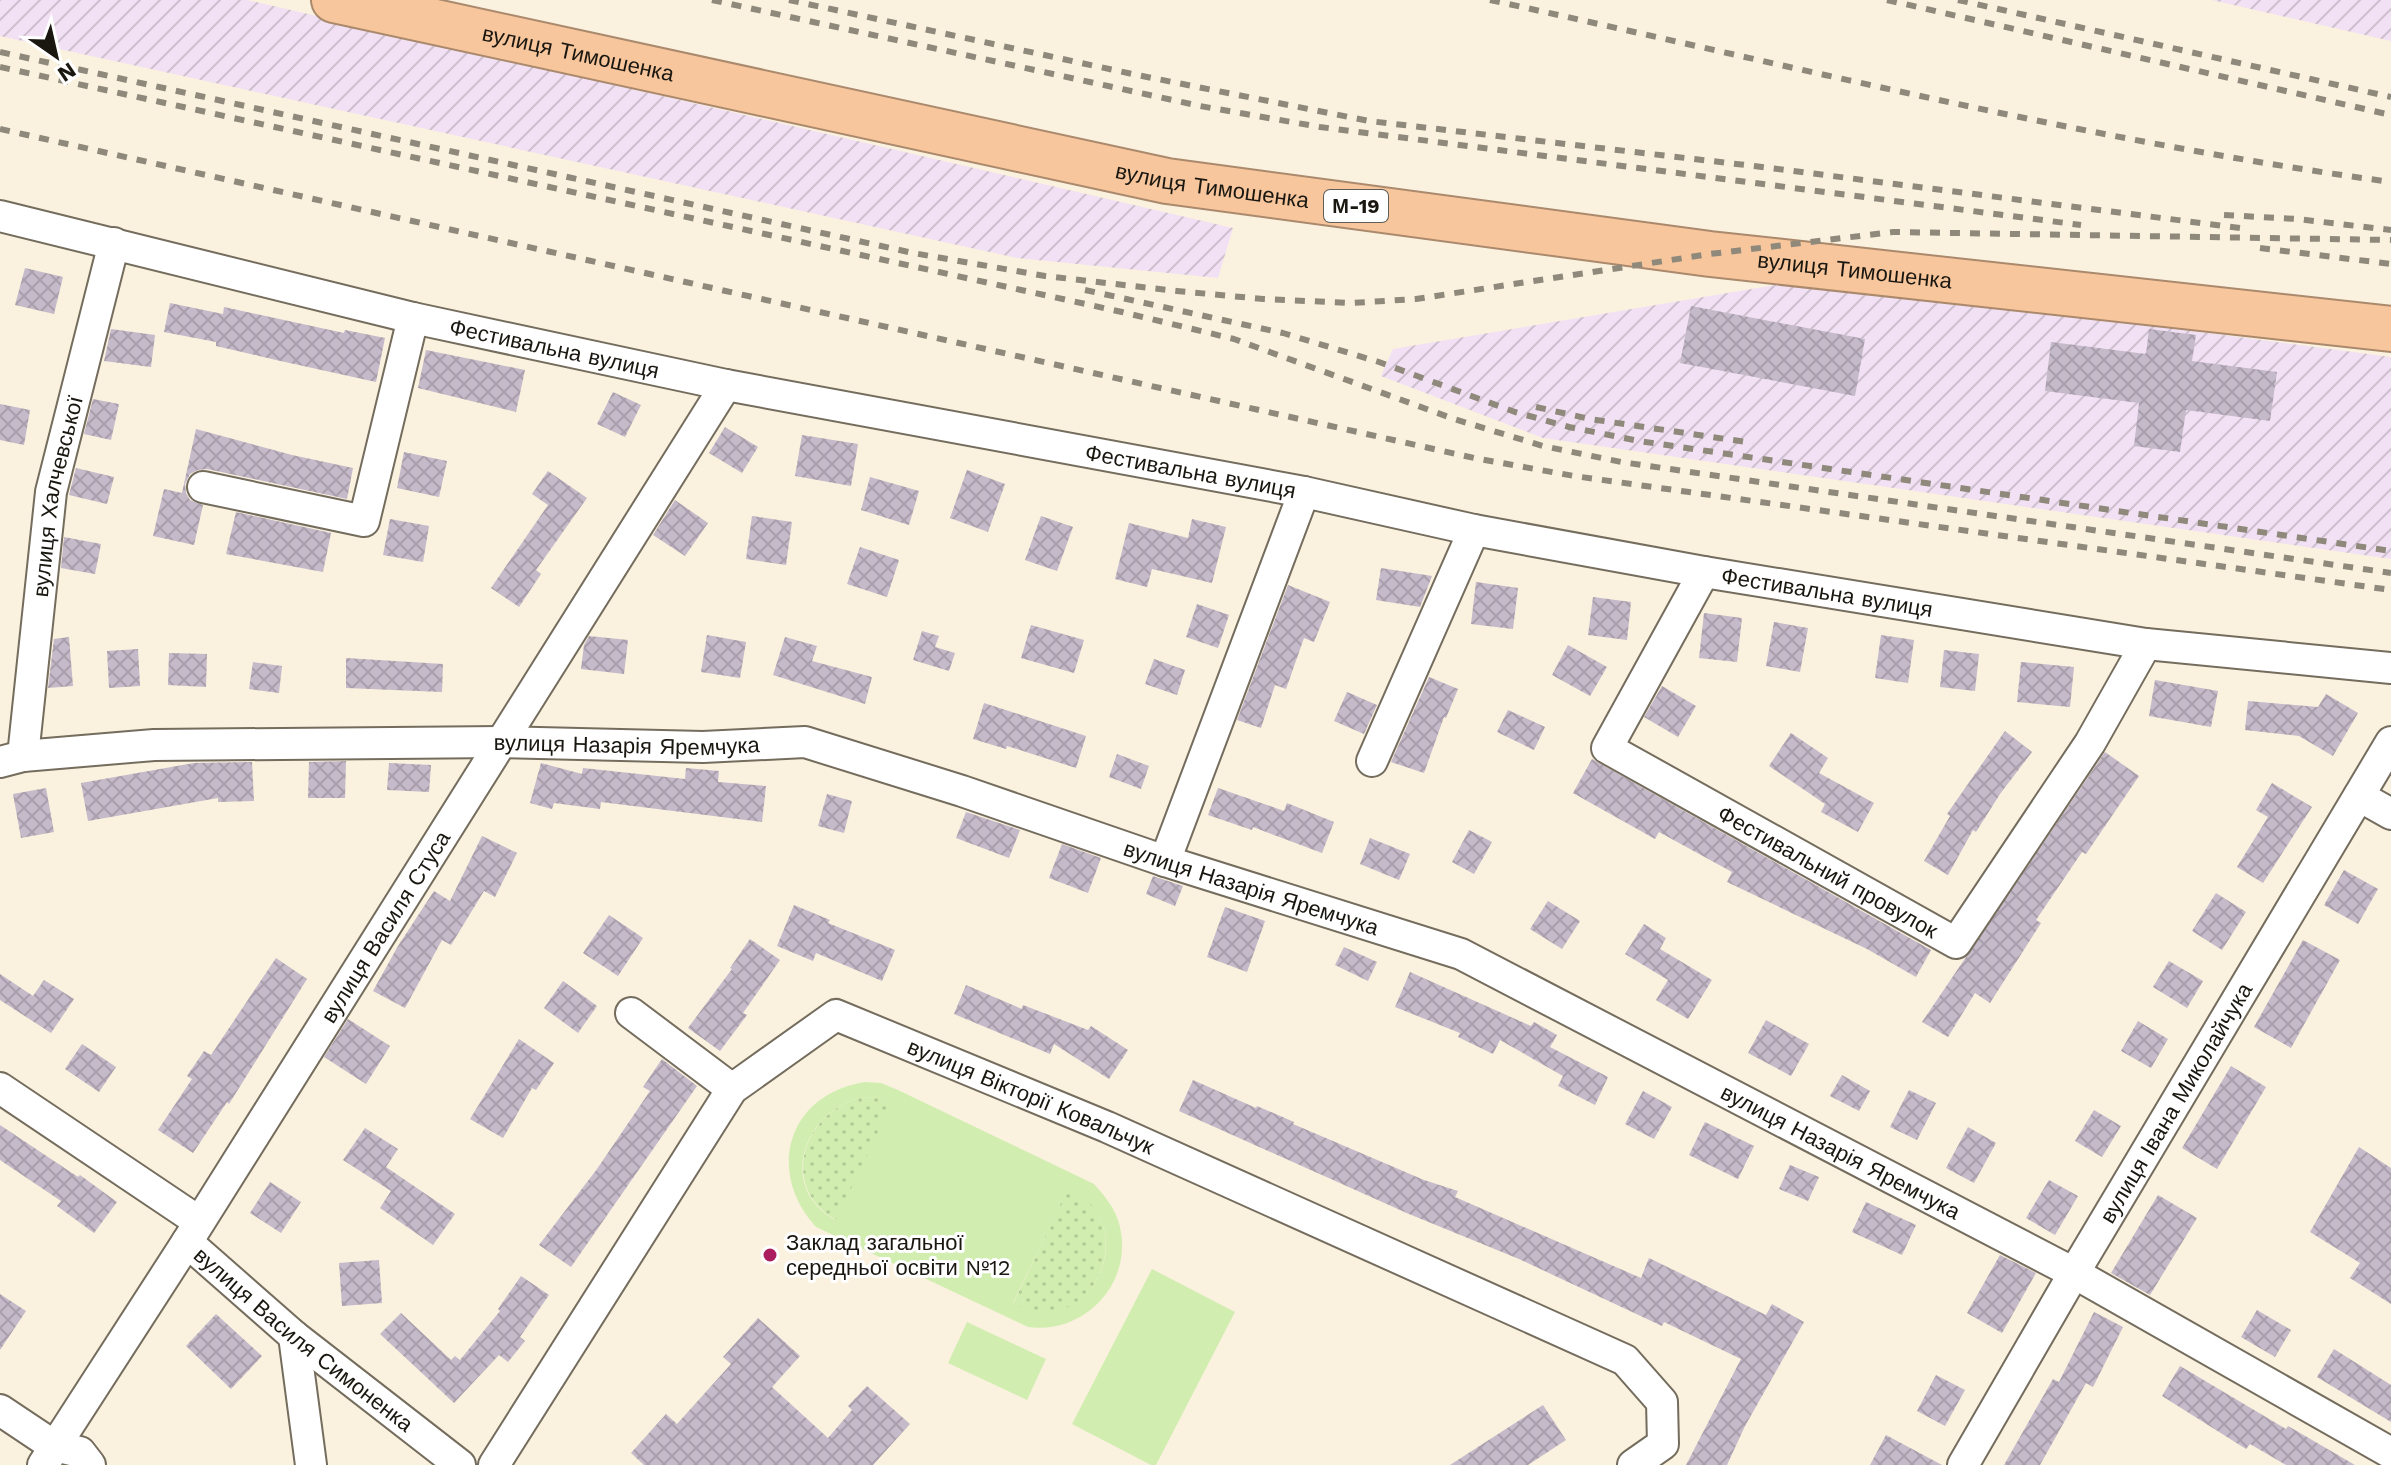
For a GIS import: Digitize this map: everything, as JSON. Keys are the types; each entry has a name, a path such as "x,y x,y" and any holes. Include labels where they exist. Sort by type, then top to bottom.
{"highway":[{"name":"вулиця Тимошенка","path":"334,0 1167,181 1710,254 2391,329"}],"street":[{"name":"Фестивальна вулиця","path":"0,216 413,318 726,385 1304,492 1474,530 1704,572 2146,644 2391,668"},
{"name":"вулиця Халчевської","path":"12,759 51,492 114,243"},
{"path":"203,487 364,521 413,318"},
{"name":"вулиця Василя Стуса","path":"48,1456 726,385"},
{"path":"1165,861 1304,492"},
{"path":"1372,761 1474,530"},
{"name":"Фестивальний провулок","path":"1704,572 1607,748 1956,943 2090,743 2146,644"},
{"name":"вулиця Назарія Яремчука","path":"12,759 154,745 501,742 703,747 805,742 977,796 1165,861 1461,954 2074,1273 2391,1453"},
{"name":"вулиця Івана Миколайчука","path":"1963,1465 2391,742"},
{"path":"2359,796 2391,814"},
{"path":"631,1013 732,1089"},
{"name":"вулиця Вікторії Ковальчук","path":"494,1465 732,1089 836,1015 1093,1121 1625,1360 1662,1402 1663,1444 1633,1465"},
{"name":"вулиця Василя Симоненка","path":"0,1088 192,1232 294,1336 460,1465"},
{"path":"294,1336 311,1465"},
{"path":"0,1410 48,1456 80,1452 90,1465"}],"shaded area":[{"path":"0,0 247,0 1233,228 1218,278 1017,258 0,36"},
{"path":"2212,0 2391,0 2391,41 2216,1"},
{"path":"1805,280 2391,357 2391,559 1543,438 1381,376 1393,349"}],"green space":[{"path":"865,1082 881,1083 1094,1184 1116,1215 1122,1242 1120,1263 1102,1299 1070,1322 1050,1327 1028,1327 816,1227 800,1205 791,1182 789,1160 792,1138 802,1118 818,1102 839,1089","holes":["865,1097 877,1098 891,1105 836,1220 817,1206 806,1189 802,1170 805,1151 813,1133 826,1116 843,1104","1068,1189 1091,1205 1103,1226 1106,1250 1100,1274 1086,1294 1067,1308 1042,1312 1013,1303"]},
{"path":"865,1097 877,1098 892,1105 837,1220 818,1206 807,1189 803,1170 805,1151 813,1133 826,1116 844,1104"},
{"path":"1068,1188 1084,1197 1097,1212 1104,1231 1106,1250 1101,1270 1092,1287 1079,1301 1062,1310 1031,1311 1013,1304"},
{"path":"1152,1269 1235,1312 1156,1465 1072,1424"},
{"path":"967,1322 1046,1359 1027,1400 948,1363"}],"building":[{"path":"25,268 63,277 54,314 15,305"},
{"path":"170,303 223,314 224,307 344,333 345,330 385,338 376,382 164,332"},
{"path":"1691,306 1865,339 1855,396 1680,363"},
{"path":"111,329 155,335 151,367 104,361"},
{"path":"2149,329 2196,335 2192,361 2277,372 2270,421 2186,410 2180,452 2134,446 2139,403 2045,391 2051,342 2146,354"},
{"path":"426,350 525,370 516,412 418,388"},
{"path":"613,392 641,405 625,437 597,424"},
{"path":"93,399 119,404 111,440 84,434"},
{"path":"0,404 30,410 24,445 0,440"},
{"path":"725,427 758,447 742,473 709,453"},
{"path":"196,429 353,468 347,499 207,469 198,470 190,474 185,484 190,500 203,505 194,545 153,536 164,489 182,493"},
{"path":"802,435 858,444 851,486 795,476"},
{"path":"404,452 447,461 439,497 397,488"},
{"path":"76,468 114,477 107,504 69,495"},
{"path":"967,470 1005,484 988,532 950,518"},
{"path":"548,471 587,498 536,570 541,574 519,607 491,588 548,505 532,494"},
{"path":"870,477 919,491 909,525 861,510"},
{"path":"675,500 708,523 685,556 653,535"},
{"path":"236,512 331,533 323,572 226,554"},
{"path":"752,516 792,522 786,565 746,559"},
{"path":"1041,516 1073,527 1057,571 1025,560"},
{"path":"390,519 429,526 423,562 383,555"},
{"path":"1192,519 1226,527 1212,583 1152,569 1147,587 1115,579 1129,523 1188,538"},
{"path":"64,537 101,544 95,574 61,568"},
{"path":"860,547 899,560 887,597 847,584"},
{"path":"1381,568 1432,576 1420,607 1376,600"},
{"path":"1476,582 1518,588 1513,629 1471,624"},
{"path":"1288,585 1330,602 1314,642 1304,638 1286,689 1275,685 1261,728 1237,720"},
{"path":"1593,597 1631,602 1627,640 1588,635"},
{"path":"1197,604 1229,615 1218,648 1186,637"},
{"path":"1704,613 1742,618 1737,662 1699,658"},
{"path":"1774,622 1808,628 1800,672 1766,666"},
{"path":"1031,625 1084,640 1074,673 1021,658"},
{"path":"922,631 939,636 935,647 955,653 949,671 913,660"},
{"path":"707,635 746,642 740,678 701,672"},
{"path":"1881,635 1914,640 1908,683 1875,678"},
{"path":"589,636 628,640 624,674 581,669 584,645"},
{"path":"69,637 73,686 48,688 54,639"},
{"path":"785,637 817,646 812,661 872,677 865,704 773,675"},
{"path":"1568,645 1607,667 1590,696 1552,675"},
{"path":"138,649 140,686 109,688 107,651"},
{"path":"1944,650 1979,654 1975,691 1940,687"},
{"path":"169,653 207,654 206,687 168,685"},
{"path":"346,658 443,664 442,692 346,688"},
{"path":"1154,659 1185,670 1177,695 1145,684"},
{"path":"253,662 282,666 279,693 249,689"},
{"path":"2021,662 2074,667 2070,707 2017,702"},
{"path":"1429,677 1458,689 1444,717 1424,773 1391,762"},
{"path":"2155,680 2218,691 2211,727 2149,716"},
{"path":"1662,686 1696,706 1678,737 1644,717"},
{"path":"1347,692 1377,705 1364,734 1334,721"},
{"path":"2326,694 2358,713 2333,756 2299,736 2245,730 2248,701 2318,707"},
{"path":"984,703 1086,736 1076,768 1007,746 1006,749 973,739"},
{"path":"1508,710 1545,727 1534,750 1497,732"},
{"path":"2005,731 2032,752 1976,832 1973,830 1948,875 1924,861 1950,816 1947,814"},
{"path":"1791,733 1828,758 1819,773 1874,803 1858,832 1821,812 1825,804 1769,766"},
{"path":"2105,752 2139,776 2036,920 2041,923 1990,1003 1975,993 1948,1037 1922,1022"},
{"path":"1117,754 1149,766 1141,789 1109,777"},
{"path":"1592,759 1931,950 1916,977 1867,949 1727,882 1732,872 1659,832 1655,839 1573,793"},
{"path":"346,761 345,798 308,798 309,762"},
{"path":"252,762 254,801 218,802 218,798 88,821 81,783 194,763"},
{"path":"389,763 431,765 429,792 387,790"},
{"path":"541,763 582,774 583,768 685,779 686,768 719,771 718,782 766,786 762,822 601,802 600,809 554,803 552,809 530,803"},
{"path":"2272,783 2312,807 2263,883 2237,867 2268,817 2256,810"},
{"path":"46,788 54,832 21,838 13,794"},
{"path":"1218,788 1284,811 1287,803 1334,822 1322,853 1253,827 1252,830 1208,815"},
{"path":"827,794 852,801 844,833 818,826"},
{"path":"966,812 1020,830 1009,858 956,838"},
{"path":"1469,830 1492,842 1474,874 1452,862"},
{"path":"482,836 517,853 495,897 484,891 451,945 442,940 405,1008 373,991 434,891 450,901"},
{"path":"1370,838 1410,854 1399,880 1360,864"},
{"path":"1062,844 1101,858 1088,893 1049,878"},
{"path":"2344,870 2378,889 2358,924 2324,905"},
{"path":"1153,876 1183,886 1175,906 1146,894"},
{"path":"2216,893 2246,912 2222,950 2192,931"},
{"path":"1548,901 1580,921 1562,949 1530,929"},
{"path":"794,905 830,920 828,923 895,950 882,981 816,953 813,961 777,946"},
{"path":"1225,907 1265,921 1247,972 1207,957"},
{"path":"609,915 643,938 618,976 583,953"},
{"path":"1644,924 1666,938 1660,949 1712,980 1688,1019 1656,1000 1668,980 1625,954"},
{"path":"750,939 780,960 743,1013 747,1015 720,1051 688,1028"},
{"path":"2303,940 2340,960 2291,1048 2254,1027"},
{"path":"1344,947 1377,962 1368,981 1335,965"},
{"path":"276,958 307,979 229,1104 227,1102 193,1153 158,1130 192,1079 187,1076 204,1051 211,1055"},
{"path":"2169,961 2203,981 2187,1008 2153,987"},
{"path":"1410,972 1531,1026 1534,1022 1557,1035 1550,1047 1608,1077 1595,1105 1558,1086 1563,1076 1500,1040 1493,1054 1458,1037 1460,1033 1395,1007"},
{"path":"0,974 33,996 44,980 74,999 51,1033 0,1000"},
{"path":"563,981 597,1006 578,1033 544,1008"},
{"path":"966,985 1022,1009 1023,1005 1088,1030 1091,1026 1128,1050 1109,1079 1054,1044 1050,1054 954,1014"},
{"path":"348,1019 390,1046 366,1084 324,1057"},
{"path":"1766,1020 1809,1044 1791,1076 1748,1053"},
{"path":"2138,1021 2168,1039 2151,1068 2121,1051"},
{"path":"519,1039 554,1063 536,1090 532,1088 503,1138 470,1119"},
{"path":"82,1044 116,1067 99,1092 65,1069"},
{"path":"662,1059 697,1086 571,1267 539,1245 597,1169 650,1091 643,1087"},
{"path":"2231,1066 2266,1087 2217,1169 2182,1148"},
{"path":"1842,1075 1870,1091 1859,1111 1830,1096"},
{"path":"1193,1080 1424,1180 1458,1191 1455,1197 1641,1278 1649,1258 1766,1315 1772,1304 1804,1322 1745,1426 1727,1465 1686,1465 1741,1359 1664,1322 1662,1326 1519,1259 1409,1214 1179,1111"},
{"path":"1909,1090 1936,1103 1917,1140 1890,1127"},
{"path":"1643,1091 1672,1107 1654,1139 1625,1124"},
{"path":"2094,1110 2121,1126 2102,1157 2075,1141"},
{"path":"1705,1122 1754,1146 1738,1179 1689,1155"},
{"path":"0,1125 117,1202 94,1233 57,1206 61,1201 0,1160"},
{"path":"1968,1127 1996,1143 1974,1183 1946,1168"},
{"path":"365,1128 398,1149 386,1167 455,1214 433,1245 380,1208 391,1191 343,1160"},
{"path":"2359,1147 2391,1168 2391,1304 2350,1278 2360,1263 2310,1232"},
{"path":"1790,1165 1819,1177 1808,1201 1779,1189"},
{"path":"2049,1180 2078,1196 2055,1235 2026,1218"},
{"path":"270,1182 301,1202 281,1233 250,1213"},
{"path":"2158,1195 2197,1218 2150,1295 2111,1273"},
{"path":"1866,1202 1916,1225 1902,1255 1852,1232"},
{"path":"2000,1255 2036,1273 2002,1333 1967,1313"},
{"path":"379,1260 382,1303 342,1306 339,1263"},
{"path":"521,1276 549,1295 520,1337 525,1341 508,1362 499,1355 454,1403 380,1334 401,1313 451,1360 455,1356 460,1360 500,1311 498,1309"},
{"path":"0,1294 26,1311 0,1350"},
{"path":"2257,1310 2291,1330 2275,1357 2241,1337"},
{"path":"2094,1312 2123,1327 2093,1387 2086,1383 2040,1465 2004,1465 2053,1379 2059,1382"},
{"path":"216,1314 262,1356 231,1389 186,1346"},
{"path":"758,1318 800,1356 772,1387 828,1438 852,1410 848,1406 867,1386 910,1424 873,1465 644,1465 631,1453 666,1414 677,1424 731,1364 723,1357"},
{"path":"2334,1349 2391,1385 2391,1422 2317,1377"},
{"path":"2180,1366 2286,1429 2288,1426 2355,1465 2286,1465 2250,1444 2246,1449 2162,1396"},
{"path":"1936,1375 1965,1390 1945,1426 1917,1411"},
{"path":"1543,1405 1566,1440 1528,1465 1450,1465"},
{"path":"1886,1435 1942,1465 1870,1465"}],"railway":[{"path":"712,0 1200,106 1320,127 2081,225"},
{"path":"789,0 1369,121 2240,228"},
{"path":"1490,0 2052,124 2391,182"},
{"path":"1887,0 2391,115"},
{"path":"1958,0 2391,97"},
{"path":"0,52 913,253 1045,276 1263,299 1351,303 1416,299 1710,254 1893,232 2391,240"},
{"path":"0,67 1234,339 1454,419 1543,446 1621,462 2391,573"},
{"path":"0,129 1474,458 1574,476 2391,590"},
{"path":"2224,215 2297,219 2391,230"},
{"path":"2260,248 2391,264"},
{"path":"1085,290 1283,333 1379,362 1515,412 1639,441 2391,551"},
{"path":"1536,407 1590,419 1753,443"}],"place":[{"name":"Заклад загальної середньої освіти №12","path":"770,1255"}]}
